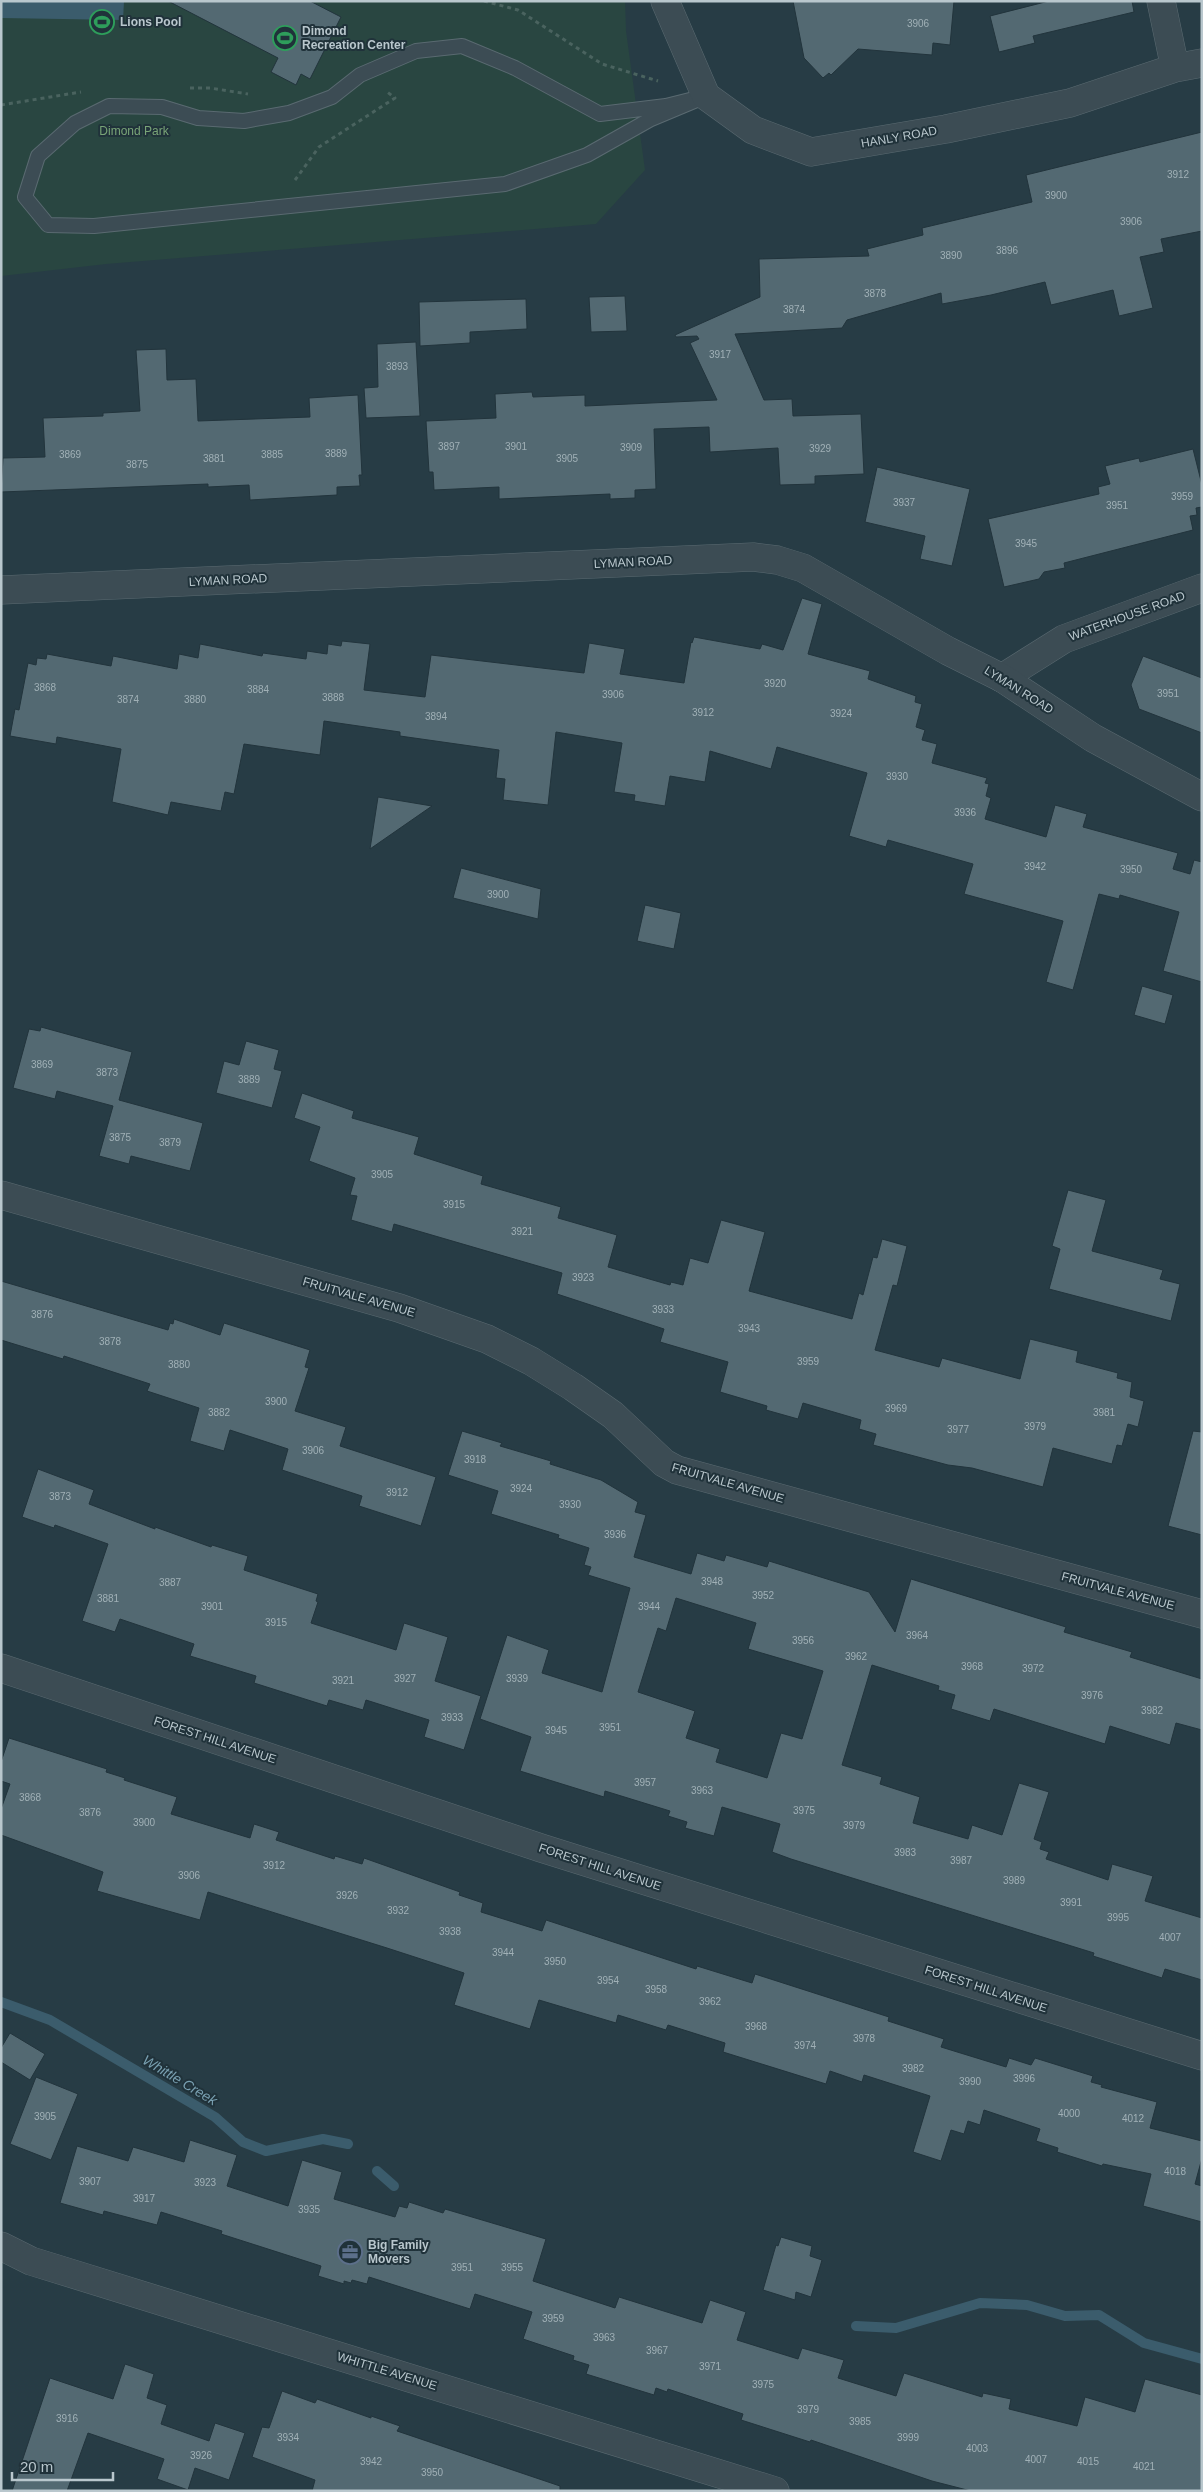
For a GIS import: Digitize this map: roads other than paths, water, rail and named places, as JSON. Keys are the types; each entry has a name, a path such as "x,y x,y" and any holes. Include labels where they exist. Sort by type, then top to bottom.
{"street":[{"path":"665,1 706,96"},
{"path":"1161,1 1175,68"},
{"name":"HANLY ROAD","path":"706,96 753,130 811,152 946,129 1070,103 1175,68 1202,63"},
{"name":"LYMAN ROAD","path":"1,590 753,557 777,560 803,568 948,651 1002,678 1093,738 1202,797"},
{"name":"WATERHOUSE ROAD","path":"1002,678 1064,639 1202,588"},
{"name":"FRUITVALE AVENUE","path":"1,1195 400,1308 487,1339 531,1361 573,1387 613,1415 664,1463 677,1470 1202,1614"},
{"name":"FOREST HILL AVENUE","path":"1,1668 541,1848 1202,2056"},
{"name":"WHITTLE AVENUE","path":"1,2246 31,2262 775,2491"}],"lane":[{"path":"462,46 515,68 600,114 666,106 706,96 651,119 587,155 505,184 94,226 48,225 26,197 38,156 75,122 109,106 162,107 198,118 244,121 289,113 332,97 360,75 416,51 462,46"}],"water":[{"path":"1,1 124,1 123,20 1,18"}],"waterway":[{"name":"Whittle Creek","path":"1,2002 50,2020 215,2117 243,2142 266,2151 323,2139 348,2144"},
{"name":"Whittle Creek","path":"377,2171 394,2186"},
{"name":"Whittle Creek","path":"856,2326 896,2328 980,2303 1027,2305 1065,2316 1099,2315 1144,2343 1202,2359"}],"place":[{"name":"Lions Pool","path":"102,22"},
{"name":"Dimond Recreation Center","path":"285,38"},
{"name":"Big Family Movers","path":"350,2252"}],"park label":[{"name":"Dimond Park","path":"134,131"}]}
